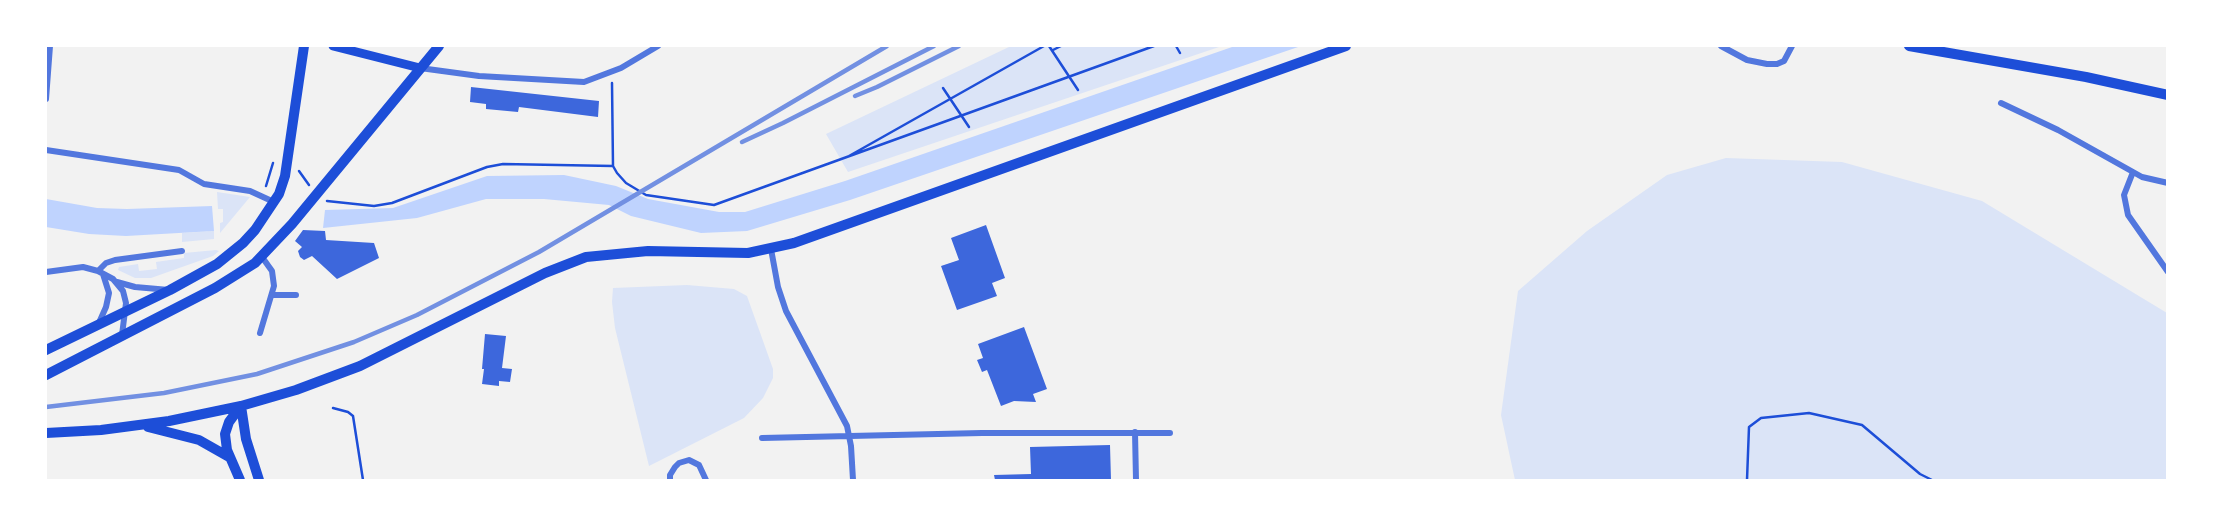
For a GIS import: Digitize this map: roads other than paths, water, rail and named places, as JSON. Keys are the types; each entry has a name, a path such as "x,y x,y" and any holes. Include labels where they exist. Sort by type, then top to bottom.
{"main road":[{"path":"46,351 217,264 256,230 282,186 304,46"},
{"path":"333,46 420,68"},
{"path":"46,374 215,288 244,272 262,257 318,194 439,46"},
{"path":"46,433 140,425 241,406 296,390 360,366 545,273 575,261 632,251 726,254 771,249 834,230 1346,46"},
{"path":"1909,46 2086,77 2168,95"},
{"path":"240,481 225,442 226,427 241,406"},
{"path":"241,406 246,439 259,481"},
{"path":"140,425 199,440 229,457"}],"street":[{"path":"46,99 50,46"},
{"path":"420,68 479,76 574,83 612,72 657,46"},
{"path":"1720,46 1747,60 1777,64 1784,61 1792,46"},
{"path":"2001,103 2053,127 2148,180 2168,183"},
{"path":"46,150 179,170 204,184 262,196 274,202"},
{"path":"2133,172 2124,195 2128,215 2168,272"},
{"path":"771,249 778,287 786,311 840,410 850,436 853,481"},
{"path":"100,272 106,263 115,260 181,251"},
{"path":"260,333 272,295 272,271 262,257"},
{"path":"46,272 78,267 100,272 128,286 170,290"},
{"path":"97,325 108,300 108,286 100,272"},
{"path":"117,282 123,291 126,311 122,335"},
{"path":"272,295 296,295"},
{"path":"1135,432 1136,481"},
{"path":"762,438 1170,433"},
{"path":"670,481 675,467 685,460 693,461 699,466 706,481"}],"water":[{"path":"1235,46 1301,46 850,200 747,231 701,233 631,216 609,205 544,199 486,199 417,218 323,228 325,210 393,208 487,176 564,175 616,186 648,199 719,212 745,212 845,181"},
{"path":"46,199 97,208 212,206 214,231 126,236 89,234 46,227"}],"railway":[{"path":"46,407 164,393 257,374 354,342 417,315 539,252 887,46"},
{"path":"742,142 934,46"},
{"path":"855,96 959,46"}]}
